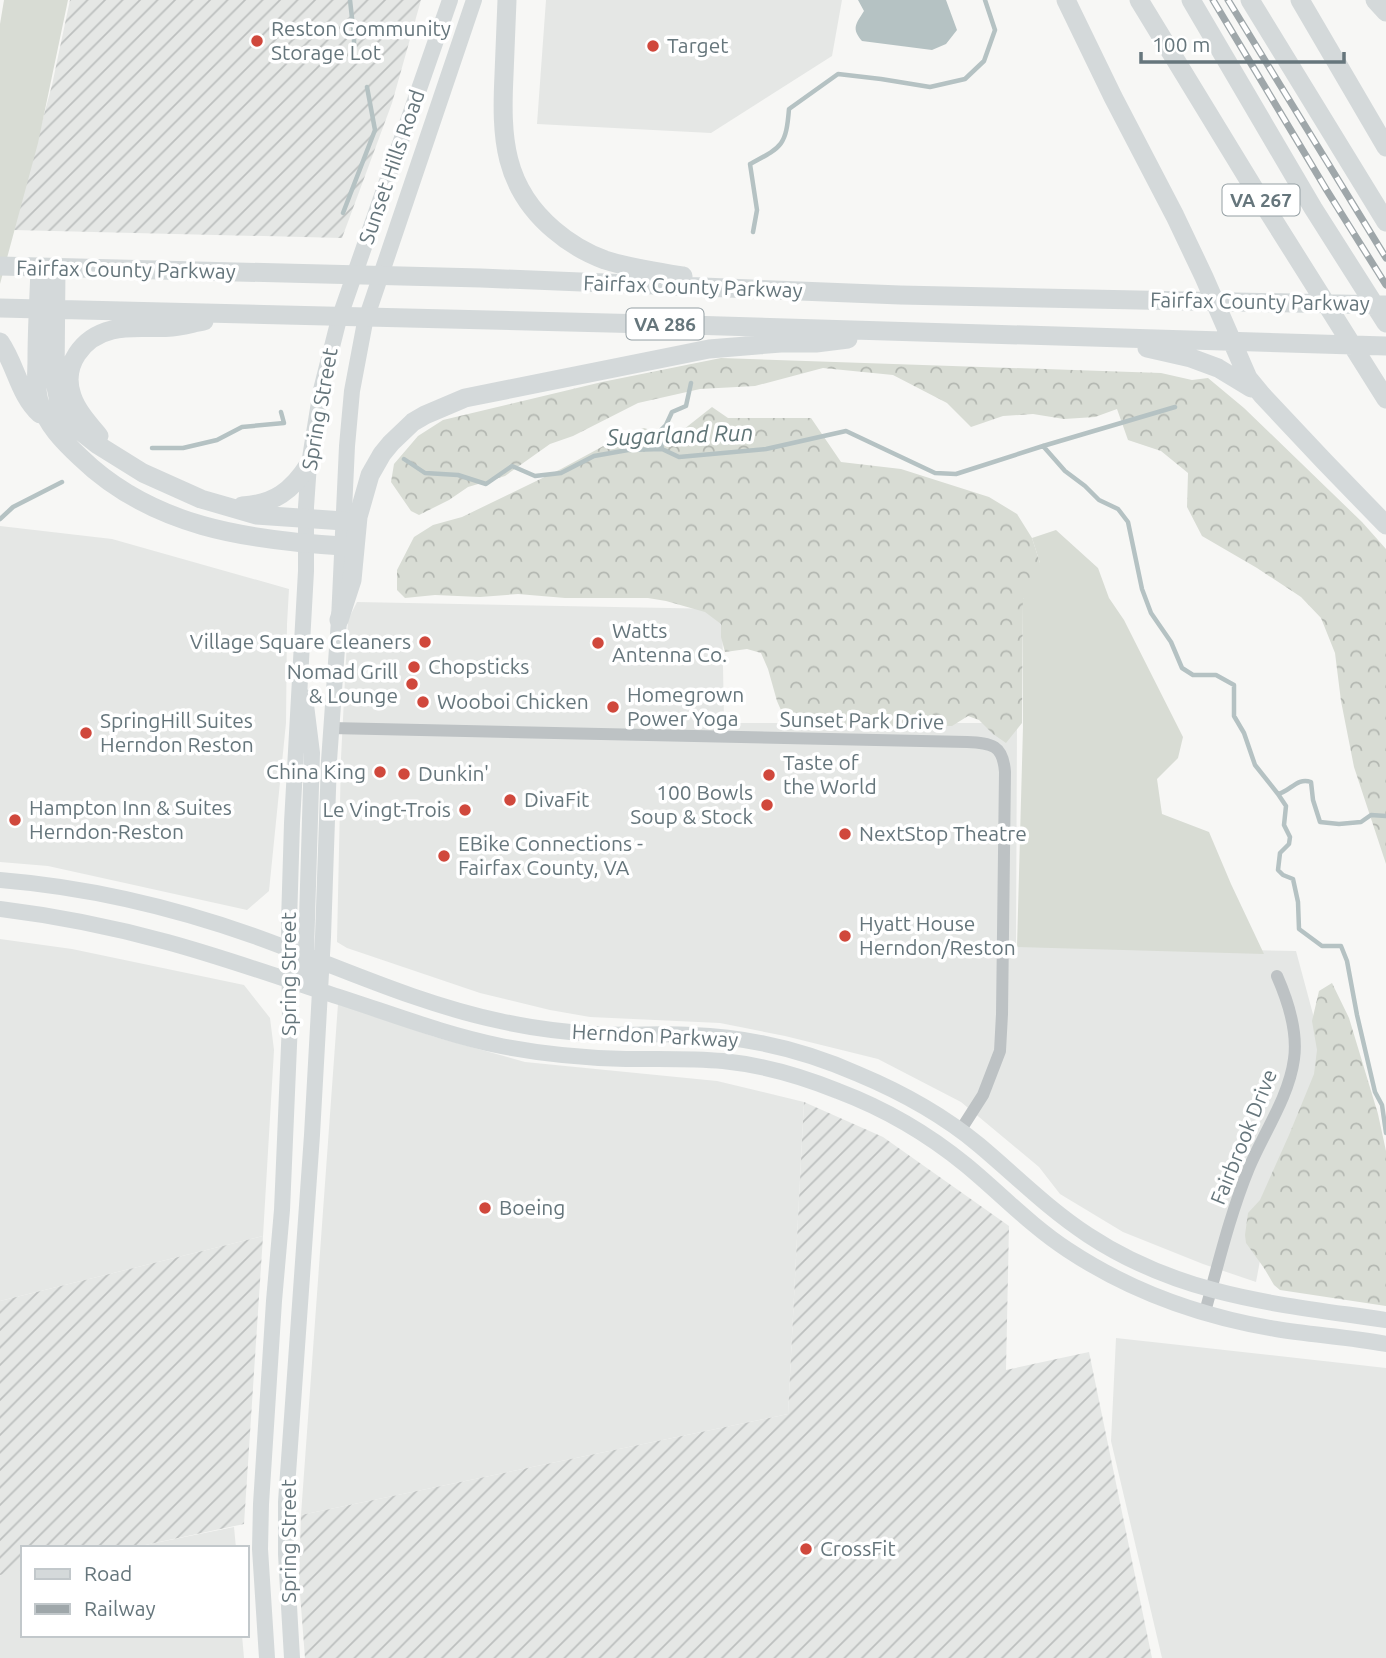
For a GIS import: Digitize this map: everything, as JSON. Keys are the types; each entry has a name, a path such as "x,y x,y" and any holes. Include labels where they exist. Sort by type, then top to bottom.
{"highway":[{"path":"508,0 502,106 503,138 515,180 538,214 573,244 606,260 753,289"},
{"path":"1066,0 1175,216 1248,378 1386,525"},
{"name":"VA 267","path":"1139,0 1386,399"},
{"path":"1191,0 1313,208 1386,323"},
{"path":"1251,0 1386,222"},
{"path":"1300,0 1386,147"},
{"path":"1375,0 1386,12"},
{"name":"Fairfax County Parkway","path":"0,267 402,277 900,295 1386,305"},
{"path":"48,268 47,310 38,394 48,421"},
{"name":"Fairfax County Parkway","path":"0,308 1386,346"},
{"path":"47,310 58,402 68,419 87,438 161,482 219,505 256,515 344,521"},
{"path":"115,456 80,412 71,394 71,366 83,345 97,335 114,329 172,327 243,314"},
{"path":"339,620 352,580 358,517 370,475 382,454 402,432 413,422 436,409 465,397 709,349 816,343 907,332"},
{"path":"1105,338 1211,365 1262,395"},
{"path":"0,342 12,362 29,403 85,462 122,490 179,519 219,531 278,541 343,546"},
{"path":"219,505 253,505 270,501 292,487 309,464"}],"main road":[{"name":"Sunset Hills Road","path":"347,295 450,0"},
{"name":"Sunset Hills Road","path":"373,295 441,103 474,0"},
{"name":"Spring Street","path":"292,1658 286,1502 299,1328 305,985 290,950 293,784 306,571 309,464 327,364 347,295"},
{"name":"Spring Street","path":"267,1658 260,1549 261,1504 282,1210 290,1022 305,985 322,962 331,728 347,446 352,391 373,295"},
{"path":"301,663 313,752 305,985"},
{"name":"Herndon Parkway","path":"0,880 90,892 149,905 251,935 477,1016 523,1026 596,1034 723,1037 789,1050 833,1063 923,1106 960,1131 1037,1197 1093,1238 1148,1267 1211,1290 1287,1306 1386,1320"},
{"name":"Herndon Parkway","path":"0,909 70,920 171,943 431,1028 501,1046 589,1057 740,1063 831,1088 885,1112 944,1149 1036,1227 1073,1253 1134,1286 1205,1312 1275,1328 1386,1343"}],"street":[{"name":"Sunset Park Drive","path":"331,728 967,742 995,747 1004,758 1005,772 1003,1014 1000,1051 983,1095 960,1131"},
{"name":"Fairbrook Drive","path":"1205,1312 1242,1187 1293,1067 1294,1031 1289,1007 1277,976"}],"shaded area":[{"path":"70,0 421,0 392,103 342,238 13,230 52,85"},
{"path":"546,0 842,0 832,56 711,133 537,124"},
{"path":"858,0 946,0 957,30 946,44 932,50 862,41 856,29 864,11"},
{"path":"0,526 112,539 289,589 286,723 269,891 247,910 48,866 0,862"},
{"path":"357,602 722,609 724,723 1017,723 1016,946 1296,951 1328,1070 1271,1202 1256,1282 1123,1232 1060,1194 1039,1167 961,1102 878,1059 720,1023 590,1017 550,1010 480,993 347,948 337,942 341,758 348,620"},
{"path":"0,939 72,949 244,985 270,1018 274,1050 263,1236 0,1301"},
{"path":"338,1004 435,1037 525,1062 717,1081 804,1102 788,1414 301,1515"},
{"path":"804,1102 883,1137 1009,1226 1006,1370 1089,1352 1152,1658 305,1658 299,1581 301,1515 788,1414"},
{"path":"263,1236 244,1524 140,1546 21,1546 21,1570 0,1575 0,1301"},
{"path":"1116,1338 1386,1368 1386,1658 1162,1658 1111,1441"},
{"path":"234,1527 236,1546 140,1546"},
{"path":"21,1569 21,1637 242,1637 244,1658 0,1658 0,1573"}],"green space":[{"path":"4,0 68,0 38,143 0,284 0,24"},
{"path":"721,358 1161,373 1192,380 1208,378 1244,408 1362,522 1386,549 1386,864 1354,767 1335,653 1321,618 1301,597 1202,536 1187,507 1188,473 1161,451 1128,440 1117,409 1095,417 1064,419 1033,414 1003,416 971,427 947,403 893,375 823,368 755,386 700,389 638,403 573,436 550,444 505,476 468,487 419,515 411,511 391,482 394,464 418,436 443,420 602,382"},
{"path":"712,407 728,418 811,418 841,462 901,469 989,497 1017,514 1032,538 1040,563 1039,583 1023,599 1022,723 1006,743 979,720 968,716 952,726 787,724 761,653 747,649 725,652 721,624 705,612 666,601 648,598 565,598 518,594 405,598 397,590 397,570 414,537 433,525 462,517 620,437 644,428 674,437"},
{"path":"1056,530 1098,568 1109,598 1124,620 1183,737 1178,758 1157,779 1162,814 1209,832 1264,954 1017,947 1023,727 1023,599 1040,563 1032,538"},
{"path":"1332,983 1349,1018 1378,1114 1386,1151 1386,1306 1280,1290 1246,1243 1248,1213 1260,1200 1314,1074 1317,1050 1312,1021 1319,991"}],"waterway":[{"path":"350,0 354,57"},
{"path":"753,232 757,210 750,164 780,144 786,131 789,109 838,74 930,87 965,79 984,61 995,30 985,0"},
{"path":"343,213 375,130 367,87"},
{"path":"662,449 659,432 672,412 686,406 691,383"},
{"name":"Sugarland Run","path":"404,459 425,473 458,475 486,484 512,466 535,476 561,473 594,456 628,450 662,449 679,457 766,449 846,431 935,473 956,474 1175,407"},
{"name":"Sugarland Run","path":"152,448 183,448 217,440 242,427 284,423 281,412"},
{"path":"1043,446 1065,471 1099,500 1118,509 1128,522 1142,589 1151,613 1171,642 1182,668 1193,675 1216,675 1234,685 1234,716 1244,733 1255,765 1286,806 1284,825 1290,837 1289,844 1280,853 1278,870 1293,879 1298,902 1299,929 1322,946 1341,946 1347,961 1375,1092 1382,1105 1386,1133"},
{"name":"Sugarland Run","path":"0,519 13,507 62,482"},
{"path":"1278,794 1302,781 1311,782 1320,822 1339,824 1361,822 1371,815 1386,816"}],"railway":[{"path":"1213,0 1386,285"},
{"path":"1228,0 1386,258"}],"place":[{"name":"Reston Community Storage Lot","path":"257,41"},
{"name":"Target","path":"653,46"},
{"name":"Village Square Cleaners","path":"425,642"},
{"name":"Watts Antenna Co.","path":"598,643"},
{"name":"Chopsticks","path":"414,667"},
{"name":"Nomad Grill & Lounge","path":"412,684"},
{"name":"Wooboi Chicken","path":"423,702"},
{"name":"Homegrown Power Yoga","path":"613,707"},
{"name":"SpringHill Suites Herndon Reston","path":"86,733"},
{"name":"China King","path":"380,772"},
{"name":"Dunkin'","path":"404,774"},
{"name":"Taste of the World","path":"769,775"},
{"name":"DivaFit","path":"510,800"},
{"name":"100 Bowls Soup & Stock","path":"767,805"},
{"name":"Le Vingt-Trois","path":"465,810"},
{"name":"Hampton Inn & Suites Herndon-Reston","path":"15,820"},
{"name":"NextStop Theatre","path":"845,834"},
{"name":"EBike Connections - Fairfax County, VA","path":"444,856"},
{"name":"Hyatt House Herndon/Reston","path":"845,936"},
{"name":"Boeing","path":"485,1208"},
{"name":"CrossFit","path":"806,1549"}]}
